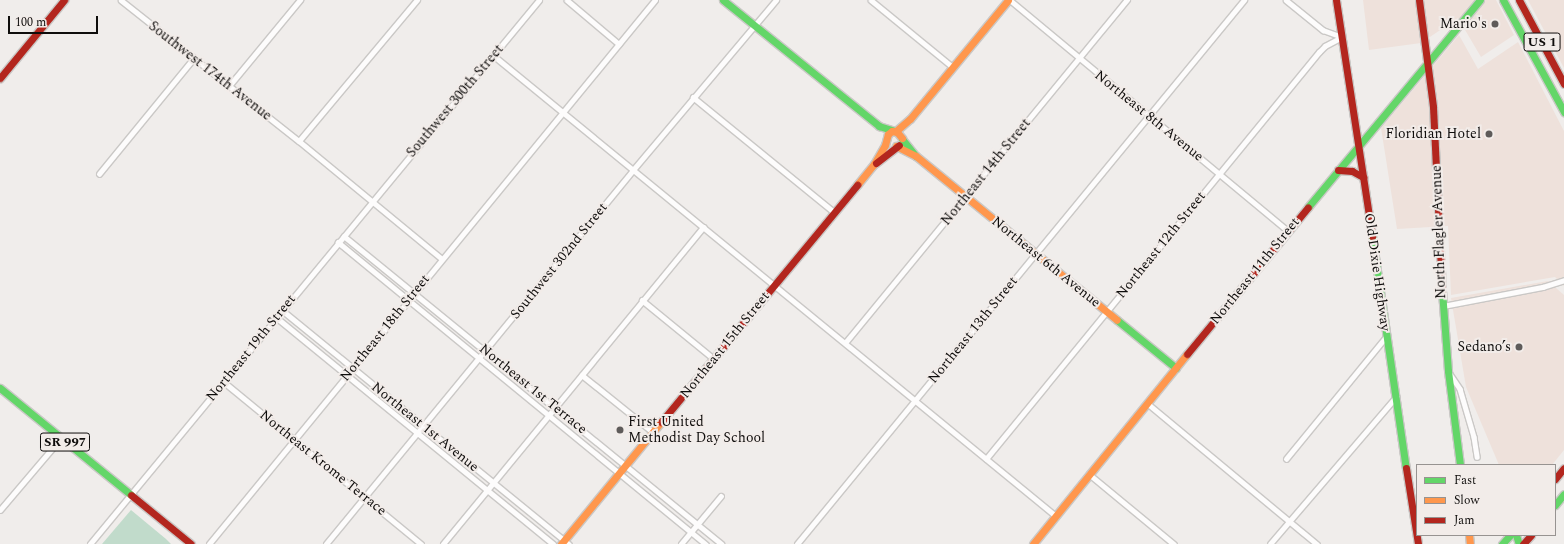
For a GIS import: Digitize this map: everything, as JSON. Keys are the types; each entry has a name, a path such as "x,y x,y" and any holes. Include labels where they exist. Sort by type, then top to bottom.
{"main road":[{"path":"0,78 64,0"},
{"path":"723,0 879,126 899,133 902,139"},
{"path":"886,140 888,134 895,131 910,119 1009,0"},
{"name":"Old Dixie Highway","path":"1336,0 1416,531"},
{"name":"North Flagler Avenue","path":"1419,0 1428,62 1437,174 1439,261 1442,306 1448,370 1460,464"},
{"name":"Northeast 11th Street","path":"1033,544 1338,170 1480,0"},
{"name":"US 1","path":"1503,0 1564,112"},
{"name":"US 1","path":"1519,0 1564,84"},
{"path":"1557,99 1564,96"},
{"path":"879,126 889,145 896,146 900,144 910,119"},
{"name":"Northeast 6th Avenue","path":"902,139 916,156 1176,368"},
{"name":"Northeast 15th Street","path":"874,164 886,140"},
{"name":"Northeast 6th Avenue","path":"896,146 916,156"},
{"name":"Northeast 15th Street","path":"565,543 626,465 874,164 896,146"},
{"path":"1338,170 1352,171 1363,177"},
{"name":"SR 997","path":"0,388 191,544"},
{"path":"1556,478 1564,468"},
{"path":"1556,504 1564,494"},
{"path":"1502,544 1509,536"},
{"path":"1523,544 1530,536"}],"street":[{"name":"Southwest 174th Avenue","path":"121,0 299,141 442,259"},
{"path":"229,86 300,0"},
{"path":"299,141 417,0"},
{"name":"Southwest 300th Street","path":"372,202 539,0"},
{"path":"567,0 619,44"},
{"name":"Northeast 18th Street","path":"209,544 655,0"},
{"name":"Southwest 302nd Street","path":"326,544 633,170 776,0"},
{"path":"871,0 953,67"},
{"name":"Northeast 8th Avenue","path":"1009,0 1288,231"},
{"name":"Northeast 14th Street","path":"845,343 1127,0"},
{"name":"Northeast 13th Street","path":"797,544 1244,0"},
{"path":"1286,0 1324,30 1342,37"},
{"name":"Northeast 12th Street","path":"986,459 1319,52 1326,46 1342,37"},
{"path":"493,55 1056,516"},
{"path":"98,174 194,58"},
{"path":"693,98 834,212"},
{"name":"Northeast 19th Street","path":"90,544 372,202"},
{"path":"443,544 703,227"},
{"name":"Northeast 1st Terrace","path":"344,236 721,544"},
{"name":"Northeast 1st Terrace","path":"338,242 706,544"},
{"path":"1442,306 1524,291 1552,285 1564,280"},
{"path":"642,300 714,358"},
{"name":"Northeast 1st Avenue","path":"282,310 565,543"},
{"name":"Northeast 1st Avenue","path":"276,317 553,544"},
{"path":"1286,459 1386,336"},
{"path":"1448,370 1460,389 1474,436 1477,457"},
{"path":"582,375 653,432"},
{"name":"Northeast Krome Terrace","path":"224,382 421,544"},
{"path":"1270,544 1396,396"},
{"path":"1147,403 1317,544"},
{"path":"0,510 61,438"},
{"path":"1090,474 1174,544"},
{"path":"681,544 721,496"}],"shaded area":[{"path":"1363,0 1496,0 1514,35 1481,57 1458,18 1421,43 1369,50"},
{"path":"1528,0 1564,0 1564,68"},
{"path":"1459,35 1478,69 1518,42 1564,131 1564,286 1555,277 1451,295 1448,226 1397,229 1381,128"},
{"path":"1548,281 1564,295 1564,450 1553,464 1499,464 1466,387 1451,298"}],"green space":[{"path":"131,510 166,539 171,544 102,544"}],"traffic: fast":[{"path":"723,0 879,126 894,131"},
{"path":"1308,207 1480,0"},
{"path":"1503,0 1564,112"},
{"path":"902,139 916,156"},
{"path":"1372,236 1406,468"},
{"path":"1442,291 1448,371 1460,464"},
{"path":"1117,320 1176,368"},
{"path":"0,388 131,495"},
{"path":"1556,504 1564,494"},
{"path":"1502,544 1509,536"},
{"path":"1516,536 1519,544"}],"traffic: slow":[{"path":"896,131 910,119 1008,0"},
{"path":"857,185 874,164 885,145 888,134 892,131 897,132 902,138"},
{"path":"896,146 916,156 1117,320"},
{"path":"1033,544 1187,354"},
{"path":"561,544 661,422"},
{"path":"1469,536 1470,544"}],"traffic: jam":[{"path":"0,78 64,0"},
{"path":"1336,0 1372,236"},
{"path":"1419,0 1433,107 1442,291"},
{"path":"1519,0 1564,84"},
{"path":"876,163 899,145"},
{"path":"1338,170 1352,171 1363,177"},
{"path":"661,422 857,185"},
{"path":"1187,354 1308,207"},
{"path":"1406,468 1416,531"},
{"path":"1556,478 1564,468"},
{"path":"131,495 191,544"},
{"path":"1417,536 1418,544"},
{"path":"1523,544 1530,536"}],"place":[{"name":"Mario's","path":"1495,24"},
{"name":"Floridian Hotel","path":"1489,134"},
{"name":"Sedano’s","path":"1519,347"},
{"name":"First United Methodist Day School","path":"620,430"}]}
